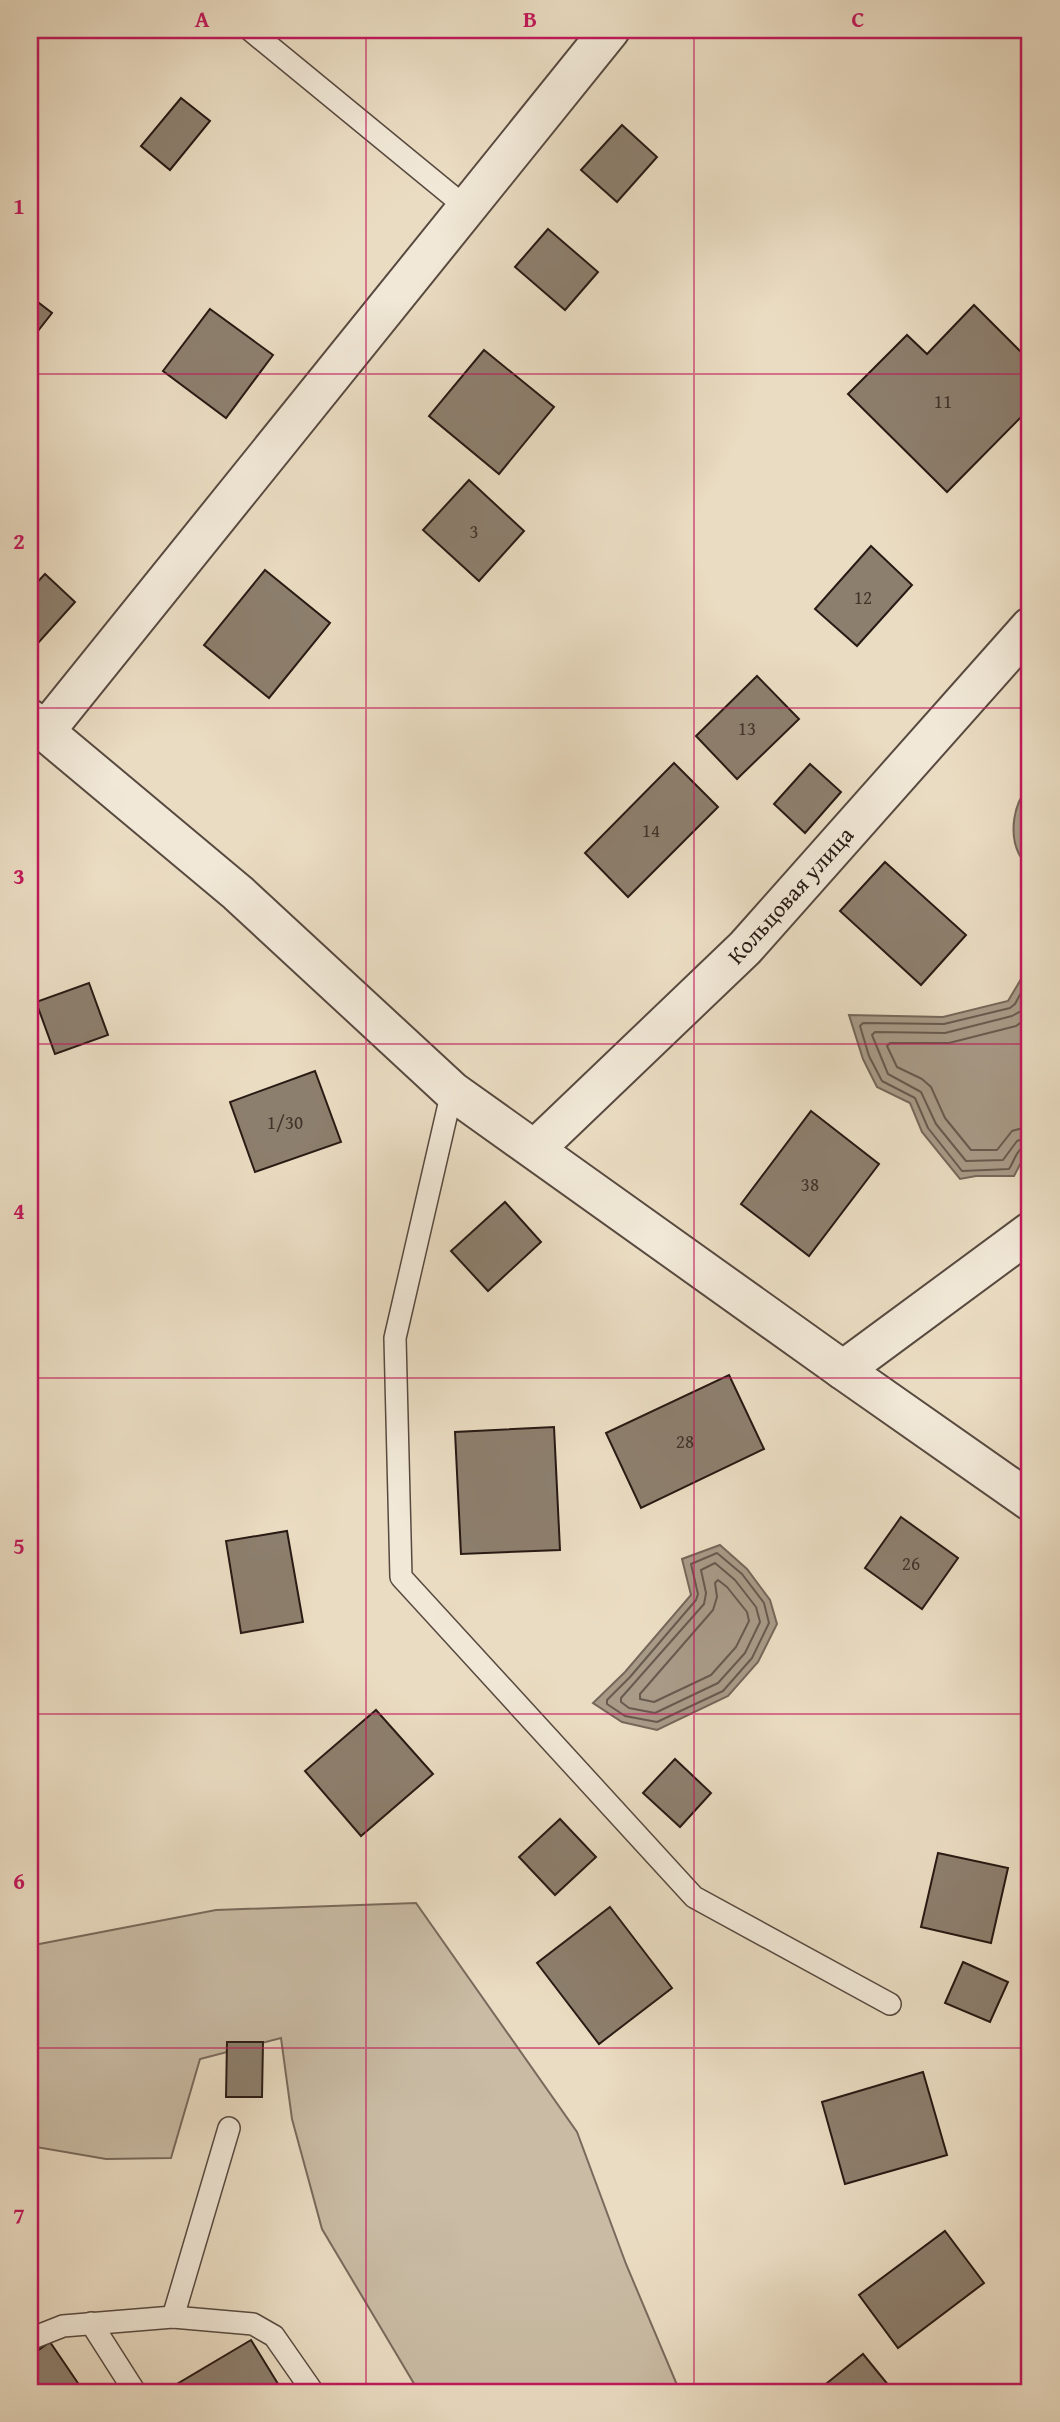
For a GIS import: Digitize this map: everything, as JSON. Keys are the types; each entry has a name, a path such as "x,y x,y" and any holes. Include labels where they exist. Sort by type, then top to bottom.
{"street":[{"path":"610,30 468,209 38,724 238,893 452,1091 1030,1501"},
{"name":"Кольцовая улица","path":"535,1149 745,948 1030,627"},
{"path":"843,1370 1030,1232"}],"lane":[{"path":"250,30 468,209"},
{"path":"452,1091 395,1338 401,1577 694,1897 890,2004"},
{"path":"173,2317 229,2128"},
{"path":"30,2339 63,2326 173,2317 253,2323 274,2336 313,2392"},
{"path":"91,2323 135,2392"}],"shaded area":[{"path":"30,1883 34,1945 216,1910 416,1903 577,2132 626,2264 680,2392 419,2392 322,2229 292,2119 281,2038 200,2059 171,2158 106,2159 30,2146"}],"water":[{"path":"1030,787 1030,867 1021,858 1016,846 1014,818 1024,793"},
{"path":"1030,964 1030,1149 1014,1176 976,1176 960,1179 922,1132 910,1103 877,1087 863,1059 849,1015 943,1017 1008,1001"},
{"path":"720,1545 747,1569 770,1600 777,1624 758,1662 728,1696 657,1730 622,1722 593,1703 625,1672 691,1595 682,1559"}],"building":[{"path":"181,98 210,121 170,170 141,146"},
{"path":"622,125 657,157 617,202 581,170"},
{"path":"548,229 598,272 565,310 515,267"},
{"path":"30,296 52,313 30,341"},
{"path":"974,305 1030,361 1030,408 947,492 848,394 907,335 927,354"},
{"path":"210,309 273,355 226,418 163,371"},
{"path":"484,350 554,407 499,474 429,416"},
{"path":"469,480 524,531 479,581 423,530"},
{"path":"871,546 912,585 857,646 815,609"},
{"path":"265,570 330,623 269,698 204,645"},
{"path":"45,574 75,602 30,652 30,590"},
{"path":"757,676 799,719 737,779 696,736"},
{"path":"674,763 718,807 628,897 585,853"},
{"path":"810,764 841,792 805,833 774,804"},
{"path":"885,862 966,935 921,985 840,911"},
{"path":"89,983 108,1035 55,1054 36,1002"},
{"path":"315,1071 341,1142 255,1172 230,1102"},
{"path":"811,1111 879,1164 809,1256 741,1204"},
{"path":"505,1202 541,1242 488,1291 451,1251"},
{"path":"729,1375 764,1449 641,1508 606,1433"},
{"path":"554,1427 560,1550 461,1554 455,1432"},
{"path":"901,1517 958,1558 922,1609 865,1568"},
{"path":"287,1531 303,1622 241,1633 226,1541"},
{"path":"376,1710 433,1774 361,1836 305,1771"},
{"path":"675,1759 711,1793 680,1827 643,1793"},
{"path":"560,1819 596,1857 555,1895 519,1857"},
{"path":"938,1853 1008,1868 991,1943 921,1927"},
{"path":"610,1907 672,1988 599,2044 537,1963"},
{"path":"963,1962 1008,1982 990,2022 945,2003"},
{"path":"227,2042 263,2042 262,2097 226,2097"},
{"path":"923,2072 947,2155 845,2184 822,2102"},
{"path":"945,2231 984,2283 898,2348 859,2295"},
{"path":"251,2340 283,2392 168,2392 167,2390"},
{"path":"50,2342 84,2392 30,2392 30,2356"},
{"path":"863,2354 894,2392 816,2392"}]}
